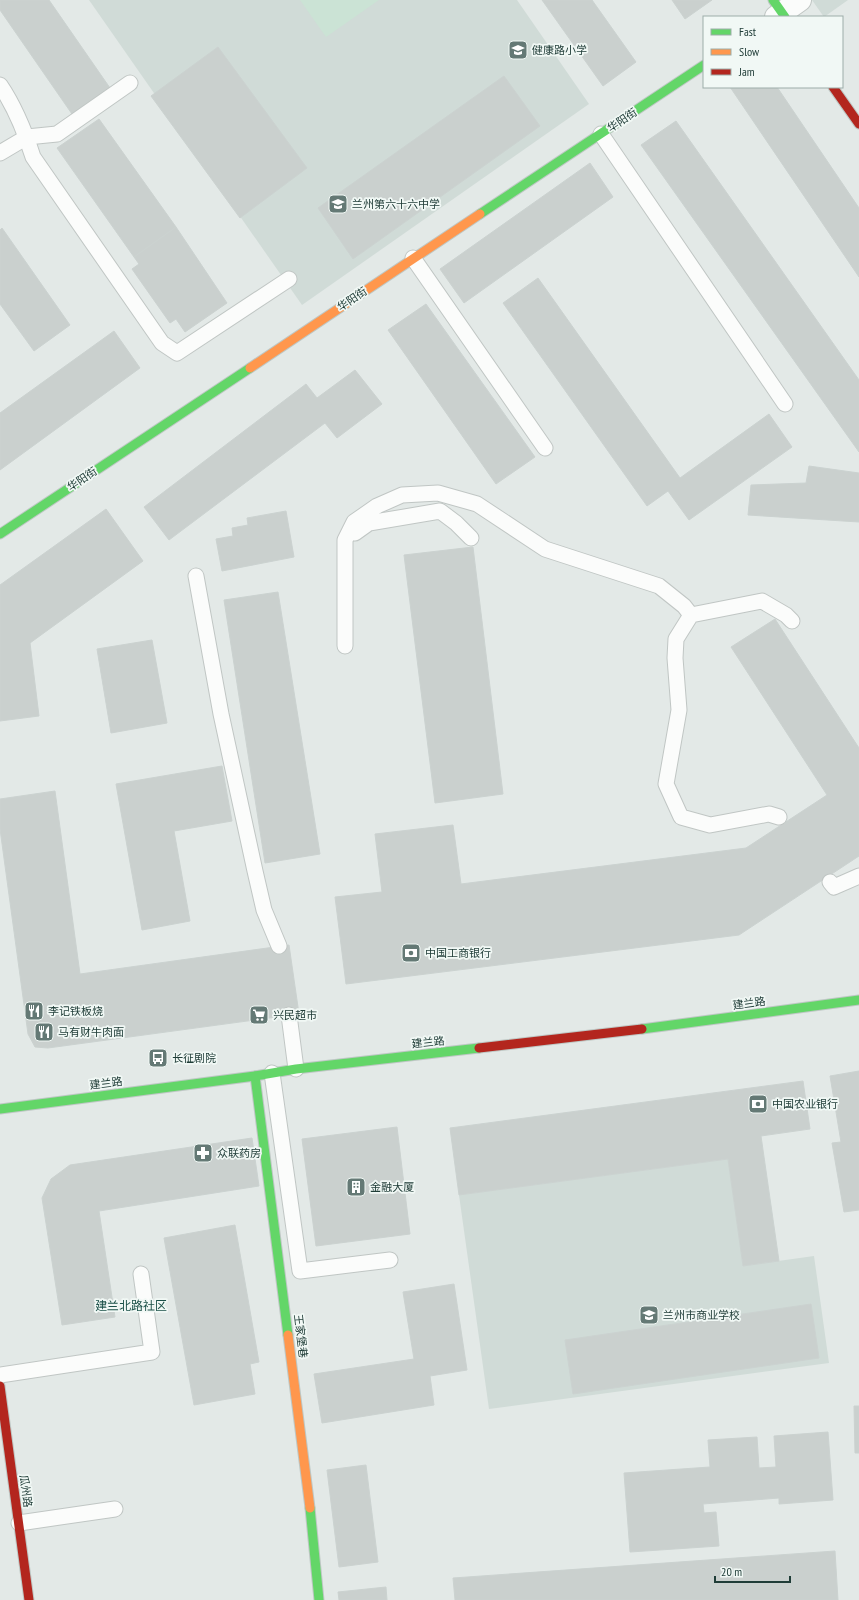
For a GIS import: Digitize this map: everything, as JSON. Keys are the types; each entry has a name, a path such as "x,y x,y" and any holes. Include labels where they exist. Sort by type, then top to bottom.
{"street":[{"path":"779,12 800,0"},
{"name":"华阳街","path":"0,534 703,66"},
{"path":"834,88 859,124"},
{"name":"建兰路","path":"0,1109 255,1076 296,1069 645,1029 859,1000"},
{"name":"王家堡巷","path":"255,1076 309,1496 319,1600"},
{"name":"瓜州路","path":"0,1387 29,1600"}],"lane":[{"path":"0,153 27,137 57,134 130,83"},
{"path":"0,84 10,99 34,157 162,343 177,353 289,279"},
{"path":"601,134 785,404"},
{"path":"414,258 545,448"},
{"path":"345,646 345,540 354,522 377,506 402,495 438,493 476,504 545,549 659,586 684,606 691,615"},
{"path":"345,540 369,523 440,511 456,522 471,538"},
{"path":"196,576 221,714 255,871 264,910 279,946"},
{"path":"779,817 769,814 710,825 681,818 666,784 679,710 675,658 676,639 691,615 762,601 786,615 792,621"},
{"path":"830,882 834,887 859,876"},
{"path":"288,1015 296,1069"},
{"path":"272,1073 300,1271 390,1260"},
{"path":"0,1375 152,1352 141,1274"},
{"path":"19,1523 115,1509"}],"shaded area":[{"name":"兰州第六十六中学","path":"89,0 517,0 589,104 302,305"},
{"path":"812,0 848,0 825,16 823,16"},
{"name":"兰州市商业学校","path":"728,1159 743,1266 814,1256 829,1363 489,1409 459,1195"}],"green space":[{"path":"300,0 379,0 326,37"}],"building":[{"path":"0,0 49,0 110,88 72,114 0,10"},
{"path":"542,0 592,0 636,62 603,86"},
{"path":"672,0 712,0 685,19"},
{"path":"218,47 307,168 240,218 151,96"},
{"path":"504,76 540,126 353,259 318,208"},
{"path":"731,88 778,88 859,208 859,277"},
{"path":"99,119 176,227 134,257 57,148"},
{"path":"676,121 859,380 859,452 641,145"},
{"path":"590,163 613,197 464,303 440,269"},
{"path":"176,227 227,303 185,332 176,319 170,323 132,269 139,264 134,257"},
{"path":"2,228 70,325 34,351 0,304 0,230"},
{"path":"538,278 680,478 769,414 792,447 689,520 668,491 647,506 503,303"},
{"path":"426,304 535,457 496,484 388,330"},
{"path":"114,331 140,368 0,470 0,413"},
{"path":"355,370 382,404 337,438 325,423 169,540 144,507 306,384 317,398"},
{"path":"809,466 859,473 859,522 748,515 751,485 806,483"},
{"path":"106,509 143,561 30,643 39,716 0,721 0,585"},
{"path":"286,511 294,557 222,571 216,539 233,536 232,528 248,525 247,518"},
{"path":"473,547 503,794 435,803 404,555"},
{"path":"278,592 320,854 265,863 224,600"},
{"path":"775,619 859,748 859,856 739,935 346,984 335,897 382,892 375,834 453,825 461,884 746,848 827,795 731,647"},
{"path":"152,640 167,723 111,733 97,649"},
{"path":"222,766 232,821 174,831 190,921 142,930 116,784"},
{"path":"55,791 80,974 289,945 299,1014 48,1048 35,1047 28,1034 0,829 0,799"},
{"path":"859,1071 859,1210 844,1212 832,1143 841,1142 830,1076"},
{"path":"803,1081 810,1129 761,1136 779,1261 743,1266 728,1159 459,1195 450,1128"},
{"name":"金融大厦","path":"397,1127 410,1234 316,1246 302,1139"},
{"path":"252,1138 259,1186 99,1211 115,1317 62,1325 42,1198 51,1179 70,1165"},
{"path":"235,1225 259,1362 250,1364 255,1394 194,1405 164,1238"},
{"path":"454,1284 467,1370 430,1376 434,1405 322,1423 314,1374 414,1359 403,1292"},
{"path":"811,1304 819,1358 573,1394 565,1340"},
{"path":"854,1406 859,1406 859,1453 855,1453"},
{"path":"828,1432 833,1500 779,1504 779,1498 703,1504 704,1513 716,1512 719,1546 630,1552 624,1473 710,1467 708,1440 757,1437 759,1468 776,1467 774,1436"},
{"path":"366,1465 378,1562 339,1567 327,1470"},
{"path":"835,1551 838,1600 455,1600 453,1578"},
{"path":"386,1587 387,1600 339,1600 338,1592"}],"traffic: fast":[{"path":"773,0 784,16"},
{"path":"480,214 703,66"},
{"path":"0,534 250,368"},
{"path":"642,1029 859,1000"},
{"path":"0,1109 255,1076 296,1069 479,1048"},
{"path":"255,1076 288,1335"},
{"path":"310,1508 319,1600"}],"traffic: slow":[{"path":"250,368 480,214"},
{"path":"288,1335 310,1508"}],"traffic: jam":[{"path":"834,88 859,124"},
{"path":"479,1048 642,1029"},
{"path":"0,1386 29,1600"}],"place":[{"name":"健康路小学","path":"518,50"},
{"name":"兰州第六十六中学","path":"338,204"},
{"name":"中国工商银行","path":"411,953"},
{"name":"李记铁板烧","path":"34,1011"},
{"name":"兴民超市","path":"259,1015"},
{"name":"马有财牛肉面","path":"44,1032"},
{"name":"长征剧院","path":"158,1058"},
{"name":"中国农业银行","path":"758,1104"},
{"name":"众联药房","path":"203,1153"},
{"name":"金融大厦","path":"356,1187"},
{"name":"兰州市商业学校","path":"649,1315"}],"district":[{"name":"建兰北路社区","path":"131,1306"}]}
